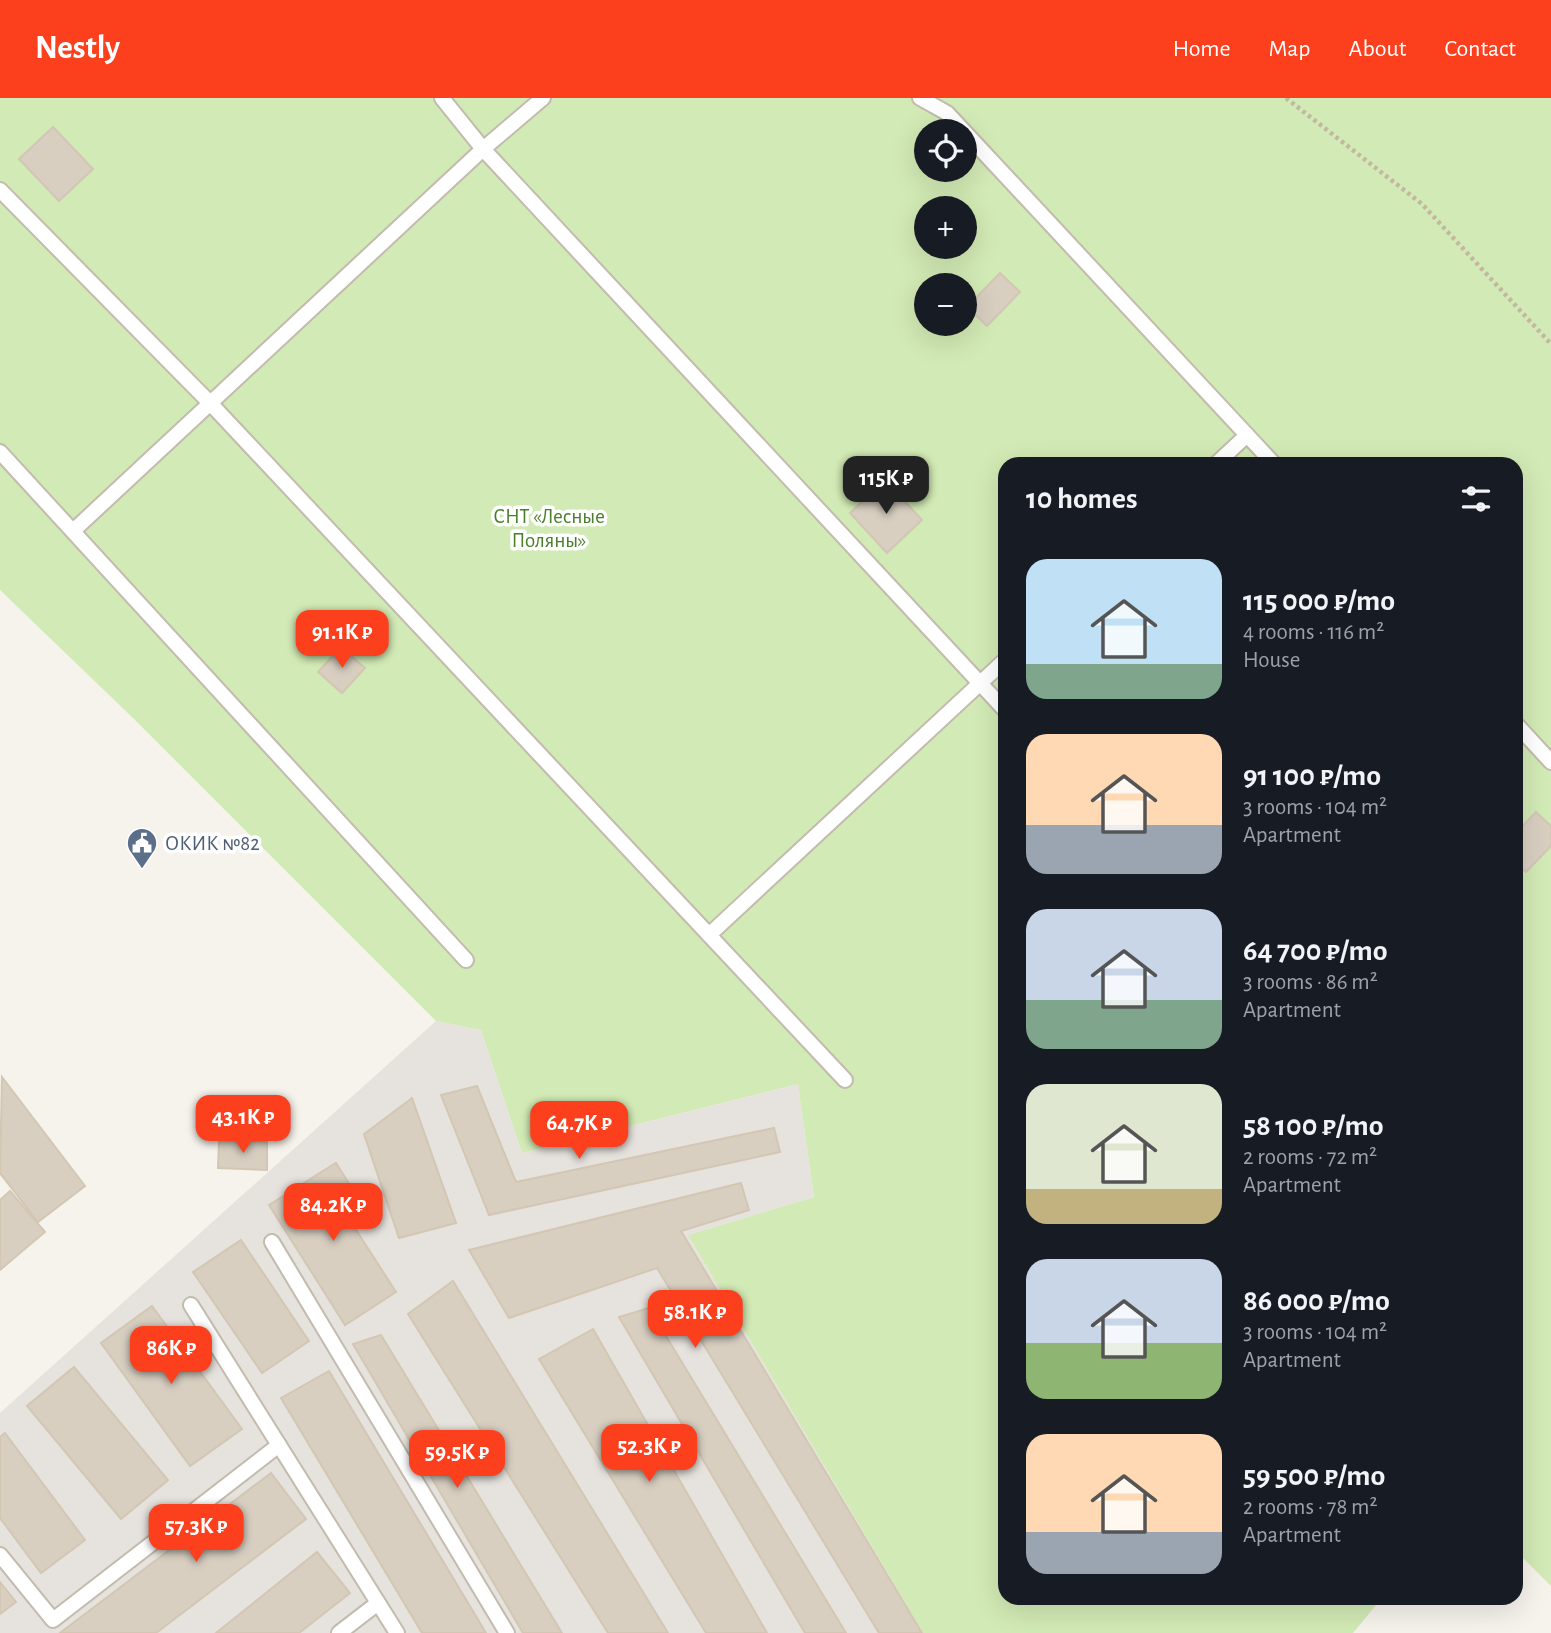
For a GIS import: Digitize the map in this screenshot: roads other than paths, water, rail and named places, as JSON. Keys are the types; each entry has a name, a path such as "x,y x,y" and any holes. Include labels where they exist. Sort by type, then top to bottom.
{"lane":[{"path":"442,98 483,149 998,702"},
{"path":"73,531 483,149 543,98"},
{"path":"920,98 947,113 1267,457"},
{"path":"0,190 211,404 845,1080"},
{"path":"1223,457 1247,435"},
{"path":"0,452 466,960"},
{"path":"709,935 998,666"},
{"path":"1523,732 1551,762"},
{"path":"272,1242 508,1633"},
{"path":"191,1305 397,1633"},
{"path":"0,1555 53,1620 279,1445"},
{"path":"339,1633 377,1603"}],"place":[{"name":"ОКИК №82","path":"142,870"}],"park label":[{"name":"СНТ «Лесные Поляны»","path":"549,528"}]}
